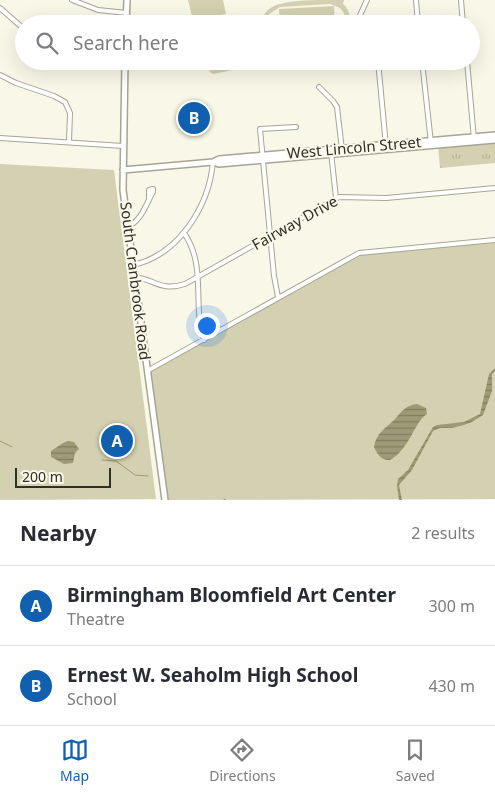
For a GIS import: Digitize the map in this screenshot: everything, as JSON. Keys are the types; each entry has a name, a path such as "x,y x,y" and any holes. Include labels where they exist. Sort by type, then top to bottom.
{"street":[{"path":"72,0 98,10 127,13 127,0"},
{"path":"360,15 367,0"},
{"path":"416,0 417,15"},
{"path":"461,0 462,15"},
{"path":"0,8 15,21"},
{"name":"South Cranbrook Road","path":"125,70 122,170 134,278 165,500"},
{"path":"379,70 386,147"},
{"path":"423,70 431,143"},
{"path":"468,70 474,139"},
{"path":"0,75 65,102 70,113 69,142"},
{"path":"319,87 337,107 342,151"},
{"path":"278,298 275,288 260,129 296,127"},
{"name":"West Lincoln Street","path":"122,170 213,162 219,164 263,158 474,139 495,135"},
{"path":"0,138 123,146"},
{"name":"West Lincoln Street","path":"474,139 495,140"},
{"path":"331,152 336,198"},
{"path":"133,265 156,256 184,233 203,203 213,162"},
{"name":"Fairway Drive","path":"134,278 156,285 173,286 185,284 336,198 344,196 386,198 495,188"},
{"path":"128,226 134,223 142,213 148,199"},
{"path":"184,233 196,256 201,327 204,340"},
{"path":"147,371 359,253 495,240"}],"green space":[{"path":"188,0 223,0 226,14 192,15"},
{"path":"344,0 343,4 350,15 344,15 340,8 330,4 280,7 269,15 265,15 274,6 291,2"},
{"path":"334,6 334,15 279,15 279,9"},
{"path":"209,70 232,70 213,74"},
{"path":"495,142 495,163 440,168 438,147"},
{"path":"0,164 114,170 156,499 0,500"},
{"path":"495,239 495,499 165,500 149,371 357,252"}],"shaded area":[{"path":"495,368 492,374 492,391 483,415 464,425 440,428 433,431 412,470 399,485 402,500 399,500 398,479 408,470 433,427 464,422 480,414 489,374"},
{"path":"417,404 426,408 427,414 422,418 407,443 397,455 390,460 382,458 374,447 379,434 404,409"},
{"path":"68,441 74,442 79,449 75,453 73,463 64,464 51,457 51,451"}],"waterway":[{"path":"0,441 12,447"},
{"path":"102,460 116,461 135,475 148,476"}],"place":[{"name":"Ernest W. Seaholm High School","path":"194,118"},
{"name":"Birmingham Bloomfield Art Center","path":"117,441"}]}
